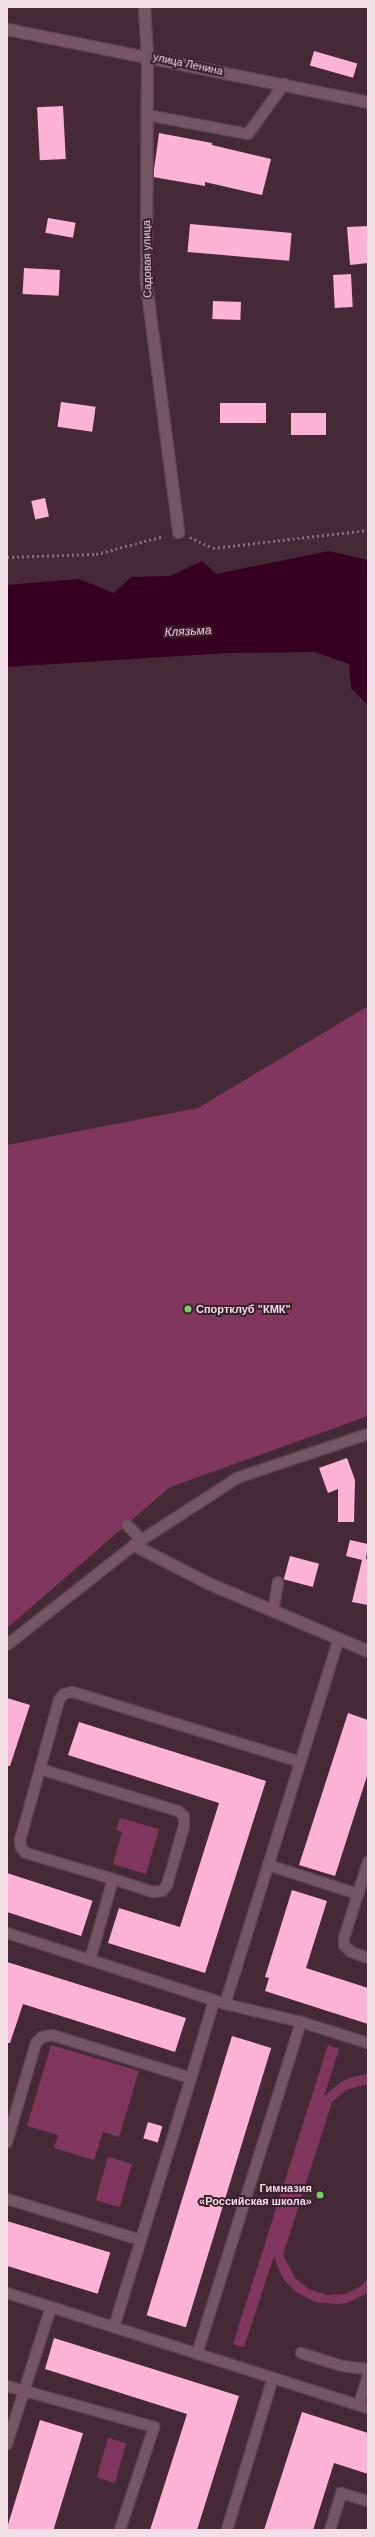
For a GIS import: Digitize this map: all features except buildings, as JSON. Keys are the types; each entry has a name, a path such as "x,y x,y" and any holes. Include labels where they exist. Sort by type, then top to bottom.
{"street":[{"name":"Садовая улица","path":"144,7 147,56 146,284 178,532"},
{"name":"улица Ленина","path":"7,29 147,56 368,102"},
{"path":"138,1542 208,1583 368,1651"}],"lane":[{"path":"147,115 248,134 284,84"},
{"path":"7,1645 138,1542 237,1478 368,1434"},
{"path":"127,1525 138,1542"},
{"path":"273,1611 278,1582"},
{"path":"225,2004 339,1639"},
{"path":"40,1769 178,1810 184,1816 184,1826 167,1884 162,1891 153,1892 26,1853 21,1848 20,1840 59,1700 64,1694 73,1692 300,1762"},
{"path":"368,1862 344,1938 344,1945 351,1952 368,1958"},
{"path":"268,1865 358,1894"},
{"path":"90,1960 113,1879"},
{"path":"7,1933 225,2004 301,2022 368,2043"},
{"path":"114,2327 214,2000"},
{"path":"197,2354 301,2022"},
{"path":"7,2142 36,2043 42,2037 52,2036 191,2078"},
{"path":"7,2199 140,2240"},
{"path":"7,2293 363,2406 368,2376"},
{"path":"7,2444 51,2307"},
{"path":"301,2353 342,2366 368,2369"},
{"path":"227,2530 273,2378"},
{"path":"7,2386 154,2427 120,2530"},
{"path":"330,2530 341,2494 368,2501"}],"path":[{"path":"7,557 96,554 178,532 214,548 368,530"}],"shaded area":[{"name":"Спортклуб \"КМК\"","path":"368,1006 368,1416 170,1487 7,1628 7,1145 198,1108"},
{"path":"120,1818 159,1829 146,1874 113,1864 122,1832 116,1830"},
{"path":"51,2045 139,2071 119,2137 103,2132 94,2160 54,2148 58,2135 27,2126"},
{"path":"328,2045 339,2049 324,2096 341,2082 352,2077 368,2074 368,2084 346,2090 332,2102 283,2255 295,2278 309,2289 327,2295 345,2294 361,2286 368,2279 368,2293 347,2303 336,2304 315,2302 296,2292 288,2284 281,2275 274,2256 244,2347 233,2344"},
{"path":"108,2157 132,2164 120,2207 96,2200"},
{"path":"108,2438 126,2443 115,2483 97,2477"}],"water":[{"name":"Клязьма","path":"329,551 368,560 368,705 351,688 349,664 315,652 227,653 7,667 7,585 79,579 114,593 131,577 170,576 202,561 216,574"}],"place":[{"name":"Спортклуб \"КМК\"","path":"188,1309"},
{"name":"Гимназия «Российская школа»","path":"320,2195"}]}
